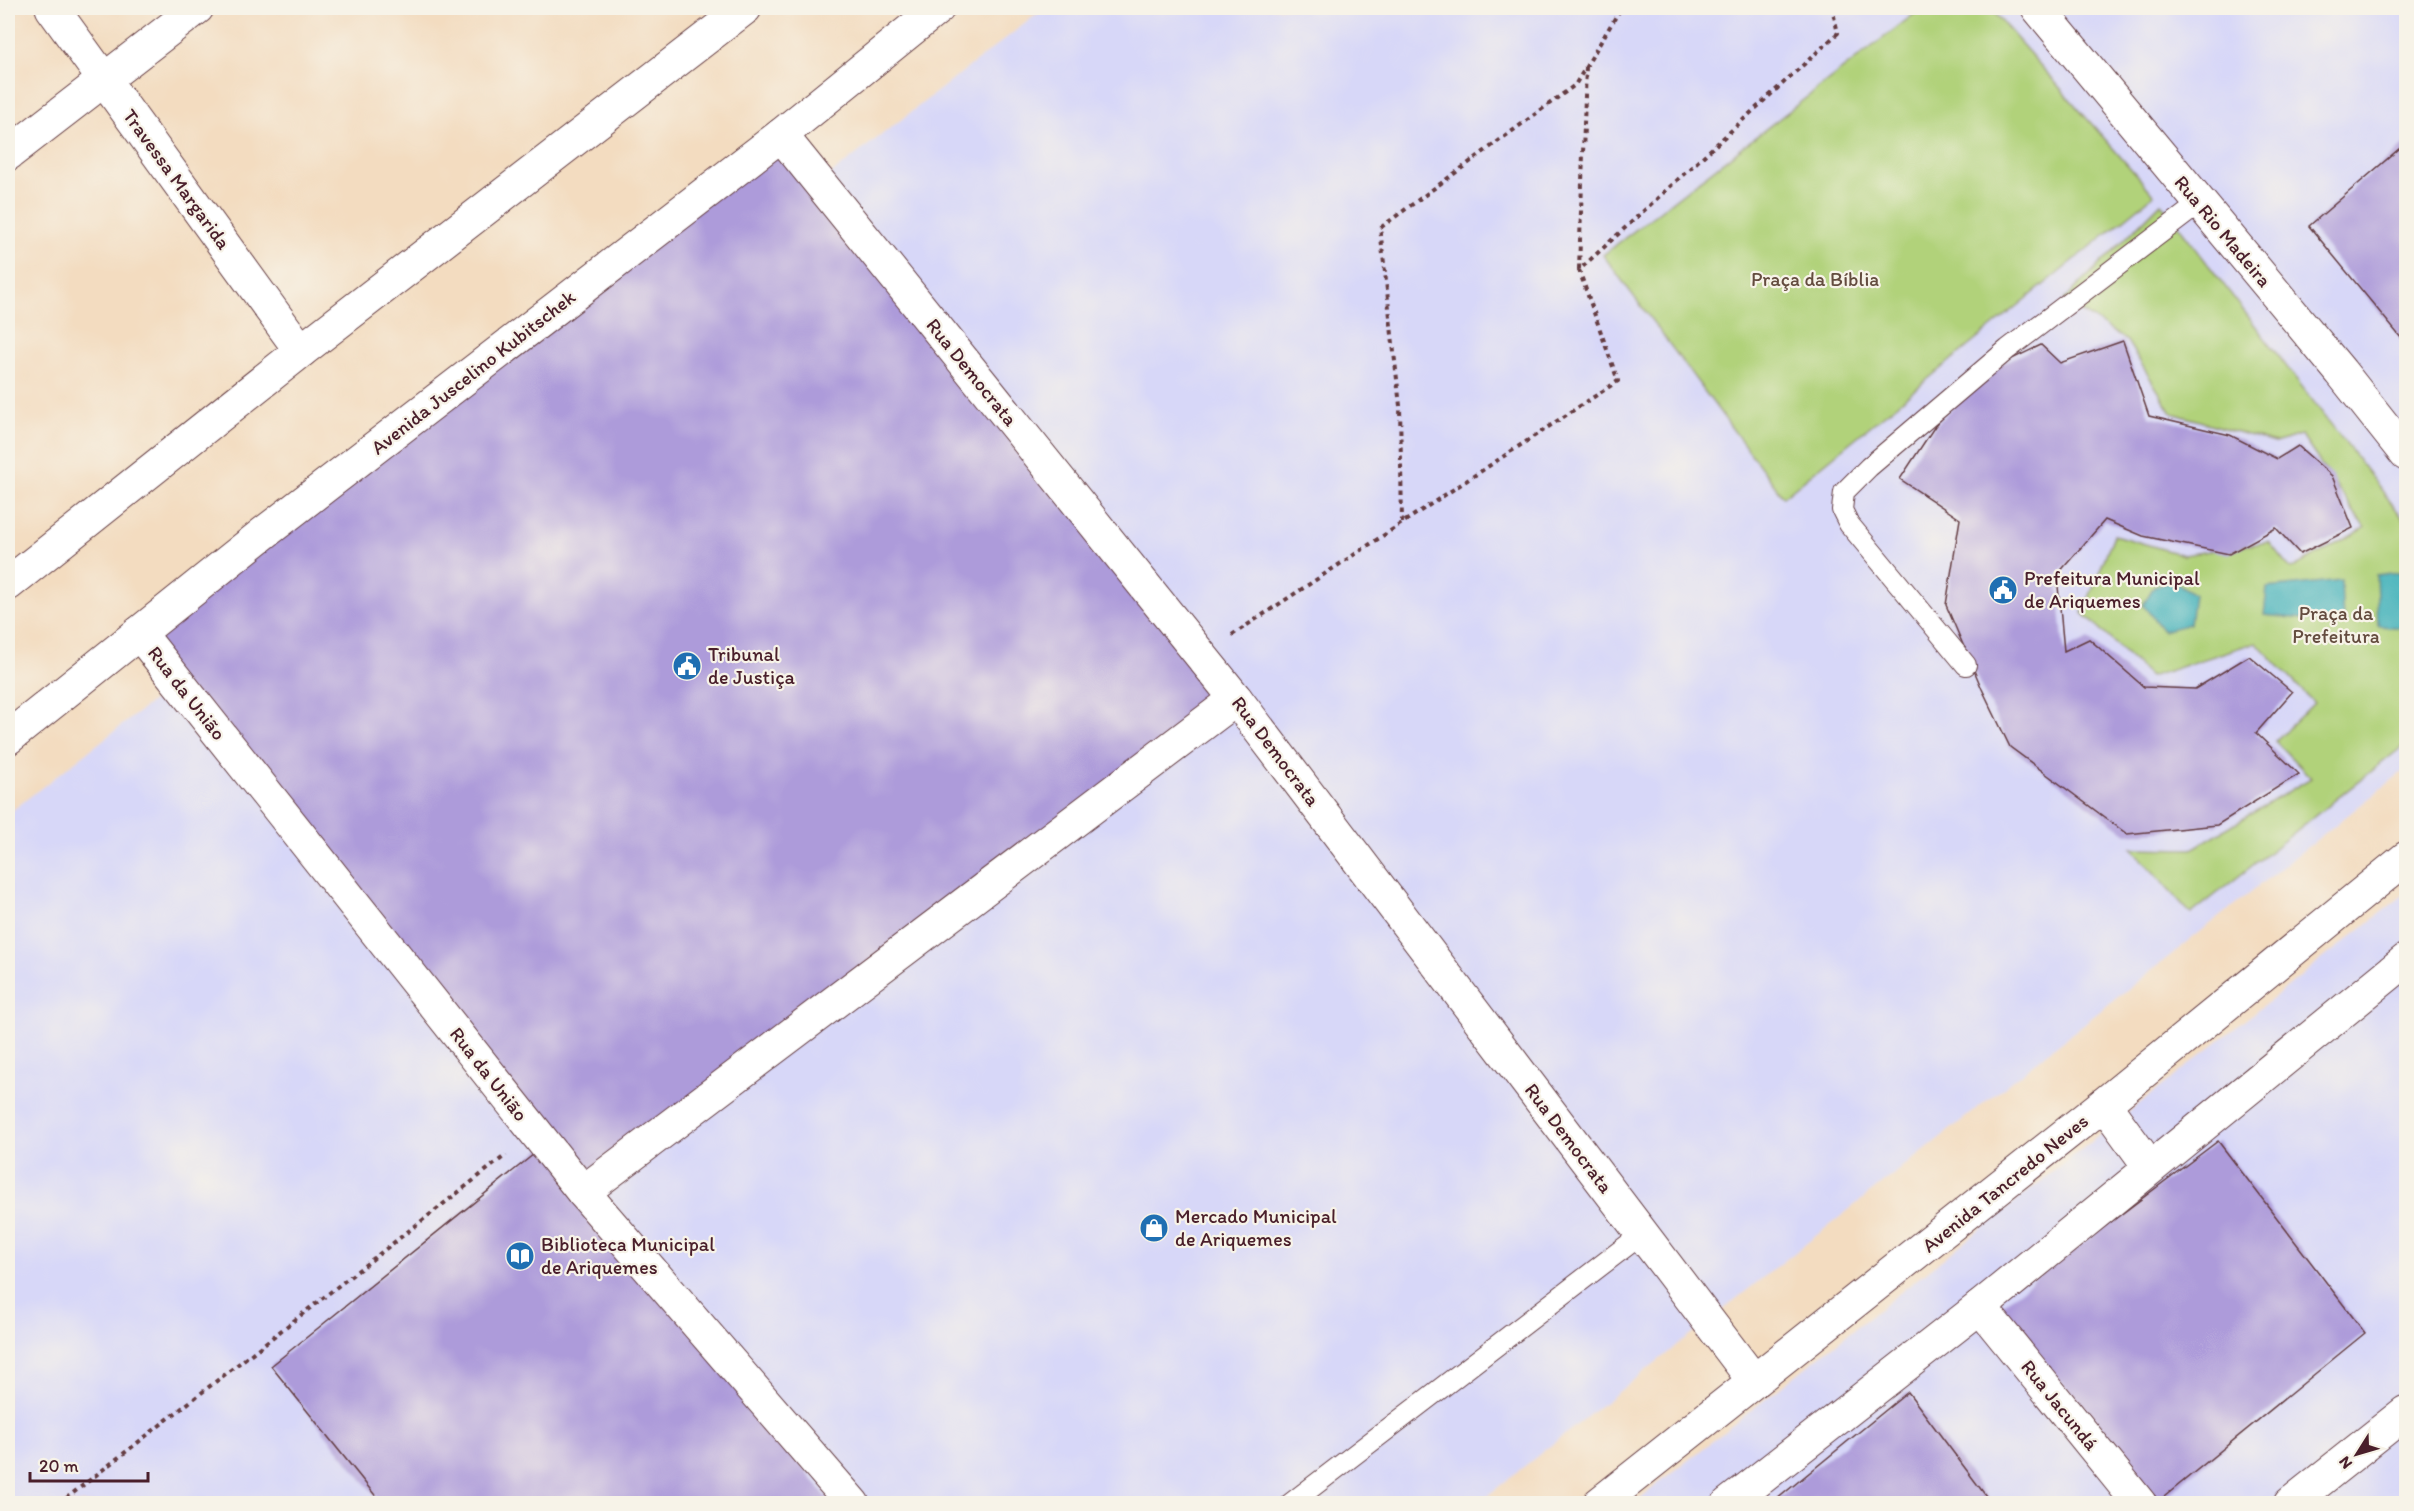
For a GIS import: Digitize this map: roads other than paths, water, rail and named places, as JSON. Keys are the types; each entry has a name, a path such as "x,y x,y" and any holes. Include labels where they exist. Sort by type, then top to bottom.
{"street":[{"name":"Travessa Margarida","path":"52,8 301,351"},
{"path":"8,154 197,8"},
{"path":"8,584 301,351 745,8"},
{"name":"Avenida Juscelino Kubitschek","path":"8,738 264,533 781,135 938,8"},
{"name":"Rua Rio Madeira","path":"2038,8 2341,372 2406,454"},
{"name":"Rua Democrata","path":"781,135 1236,699 1754,1381"},
{"name":"Rua da União","path":"139,633 584,1192 853,1503"},
{"path":"584,1192 1236,699"},
{"name":"Avenida Tancredo Neves","path":"1599,1503 2104,1104 2406,858"},
{"path":"1728,1503 1980,1307 2406,960"},
{"path":"2104,1104 2150,1167"},
{"name":"Rua Jacundá","path":"1980,1307 2140,1503"},
{"path":"2290,1503 2406,1412"}],"lane":[{"path":"1966,665 1849,524 1842,510 1844,492 1869,467 2008,349 2200,204"},
{"path":"1290,1503 1642,1234"}],"water":[{"path":"2406,571 2406,628 2378,626 2376,575"},
{"path":"2341,580 2343,623 2264,615 2267,588"},
{"path":"2174,581 2194,594 2190,624 2163,631 2143,605 2154,586"}],"place":[{"name":"Prefeitura Municipal de Ariquemes","path":"2003,590"},
{"name":"Tribunal de Justiça","path":"687,666"},
{"name":"Mercado Municipal de Ariquemes","path":"1154,1228"},
{"name":"Biblioteca Municipal de Ariquemes","path":"520,1256"}],"park label":[{"name":"Praça da Bíblia","path":"1815,279"},
{"name":"Praça da Prefeitura","path":"2336,624"}]}
